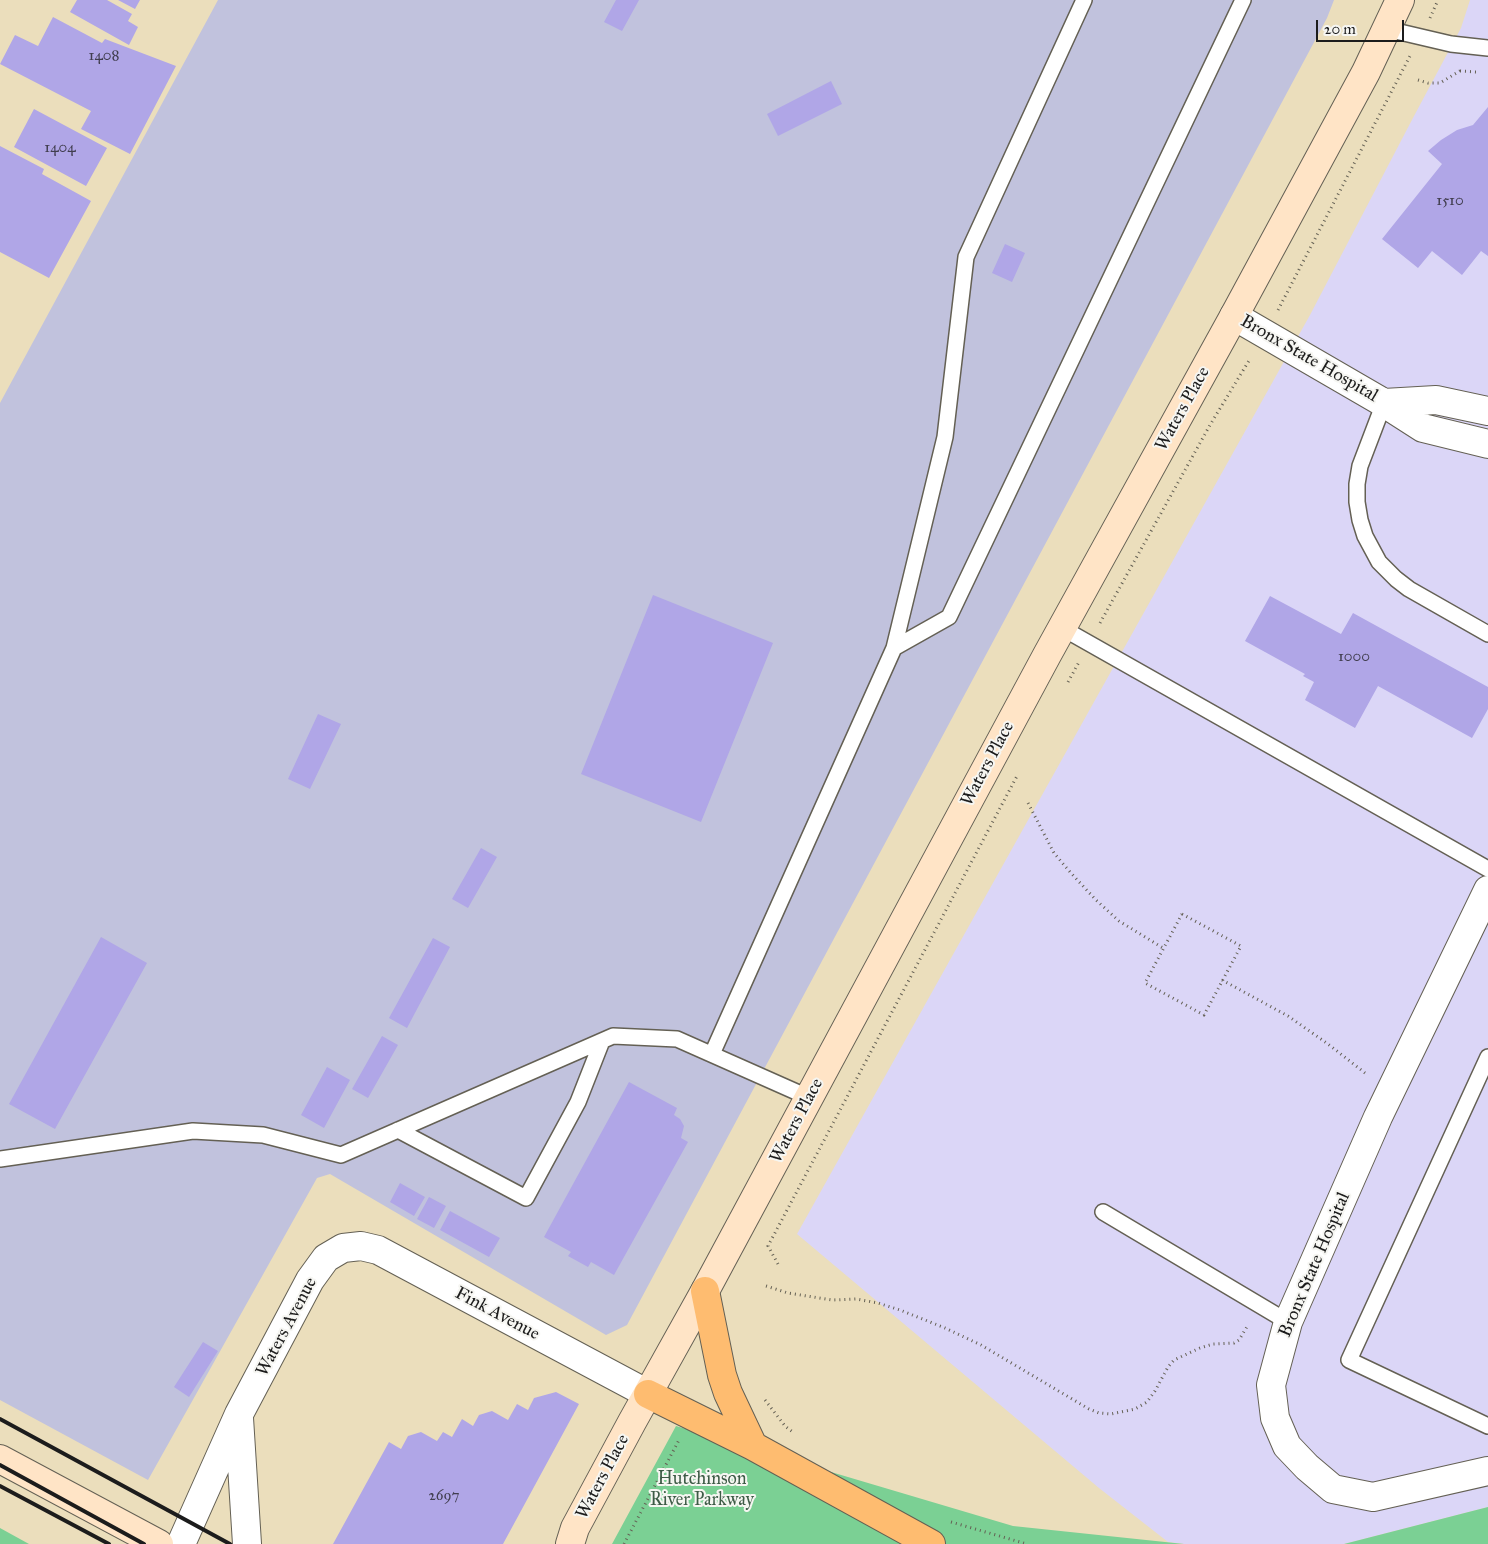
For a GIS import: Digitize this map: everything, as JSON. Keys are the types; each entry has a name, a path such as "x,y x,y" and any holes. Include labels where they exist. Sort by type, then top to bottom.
{"highway":[{"path":"705,1291 722,1375 728,1393 753,1446"},
{"path":"648,1394 753,1446 931,1544"}],"main road":[{"name":"Waters Place","path":"569,1539 810,1098 1062,628 1366,72 1400,0"},
{"path":"0,1459 160,1544"}],"street":[{"name":"Bronx State Hospital","path":"1234,316 1384,403 1423,428 1488,444"},
{"name":"Bronx State Hospital","path":"1384,403 1436,400 1488,411"},
{"name":"Bronx State Hospital","path":"1488,890 1378,1117 1288,1322 1271,1385 1275,1418 1287,1446 1307,1467 1333,1489 1373,1497 1488,1471"},
{"name":"Fink Avenue","path":"343,1248 361,1246 378,1250 648,1394"},
{"name":"Waters Avenue","path":"181,1544 239,1414 310,1280 326,1258 343,1248"},
{"path":"239,1414 247,1544"}],"lane":[{"path":"712,1054 894,648 944,437 966,257 1084,0"},
{"path":"894,648 949,617 1243,0"},
{"path":"1387,29 1451,44 1488,48"},
{"path":"1384,403 1360,466 1357,484 1357,502 1365,536 1379,562 1402,584 1488,634"},
{"path":"1062,628 1488,869"},
{"path":"0,1159 193,1131 264,1135 341,1155 613,1036 677,1039 810,1098"},
{"path":"398,1130 526,1198 578,1102 602,1041"},
{"path":"1488,1057 1349,1360 1488,1426"},
{"path":"1103,1212 1288,1322"}],"path":[{"path":"1418,80 1428,83 1440,83 1467,67"},
{"path":"1460,71 1478,72"},
{"path":"1028,803 1054,853 1095,899 1119,921 1164,948"},
{"path":"1182,914 1241,946 1204,1015 1144,982 1164,948 1182,914"},
{"path":"1222,980 1288,1016 1365,1073"},
{"path":"766,1286 788,1293 832,1300 856,1299 900,1310 981,1345 1090,1409 1099,1413 1111,1414 1134,1409 1147,1402 1155,1392 1168,1367 1181,1357 1213,1344 1234,1343 1239,1340 1260,1305"},
{"path":"764,1398 785,1426 799,1438"},
{"path":"624,1544 680,1436"},
{"path":"946,1520 962,1527 1027,1544"}],"shaded area":[{"path":"218,0 1334,0 1327,18 627,1325 606,1335 330,1174 317,1178 148,1480 0,1400 0,403"},
{"path":"1470,0 1488,0 1488,1507 1344,1544 1184,1544 1168,1542 1099,1488 797,1234 1310,315 1461,28"}],"green space":[{"name":"Hutchinson River Parkway","path":"676,1426 1013,1526 1184,1544 612,1544"},
{"path":"1488,1507 1488,1544 1344,1544"},
{"path":"0,1528 29,1544 0,1544"}],"building":[{"path":"77,0 107,0 132,14 128,21 138,27 129,45 70,12"},
{"path":"118,0 140,0 135,9"},
{"path":"616,0 639,0 622,31 604,22"},
{"path":"53,17 102,43 105,39 176,66 130,154 81,129 91,111 0,64 15,35 38,46"},
{"path":"831,81 842,104 778,136 767,114"},
{"path":"1488,107 1488,256 1481,251 1462,275 1432,251 1418,268 1382,239 1442,164 1428,151 1457,130 1473,125"},
{"path":"34,109 107,148 86,186 14,147"},
{"path":"0,146 44,169 42,174 91,201 49,278 0,252"},
{"path":"1005,244 1025,253 1012,282 992,273"},
{"path":"653,595 773,643 701,822 581,774"},
{"path":"1270,596 1341,634 1353,613 1488,687 1488,709 1472,738 1378,686 1355,728 1305,700 1314,682 1303,676 1305,674 1245,641"},
{"path":"318,714 341,724 310,789 288,779"},
{"path":"481,848 497,857 468,908 452,899"},
{"path":"101,937 147,963 55,1129 9,1104"},
{"path":"433,938 450,947 407,1028 389,1018"},
{"path":"382,1036 398,1045 368,1098 352,1089"},
{"path":"327,1067 350,1080 324,1128 301,1115"},
{"path":"629,1082 677,1108 674,1115 680,1119 684,1126 681,1138 688,1142 614,1275 591,1262 588,1267 568,1256 571,1252 544,1237"},
{"path":"400,1183 425,1197 414,1216 390,1202"},
{"path":"429,1197 446,1206 434,1228 417,1219"},
{"path":"450,1211 500,1238 489,1257 440,1230"},
{"path":"203,1342 218,1351 189,1397 174,1387"},
{"path":"556,1392 579,1404 503,1544 333,1544 389,1442 401,1449 408,1436 421,1432 437,1441 443,1432 452,1437 462,1419 473,1426 479,1415 492,1411 508,1420 517,1404 528,1410 534,1398"}],"railway":[{"path":"0,1419 230,1544"},
{"path":"0,1465 144,1544"},
{"path":"0,1486 109,1544"}]}
